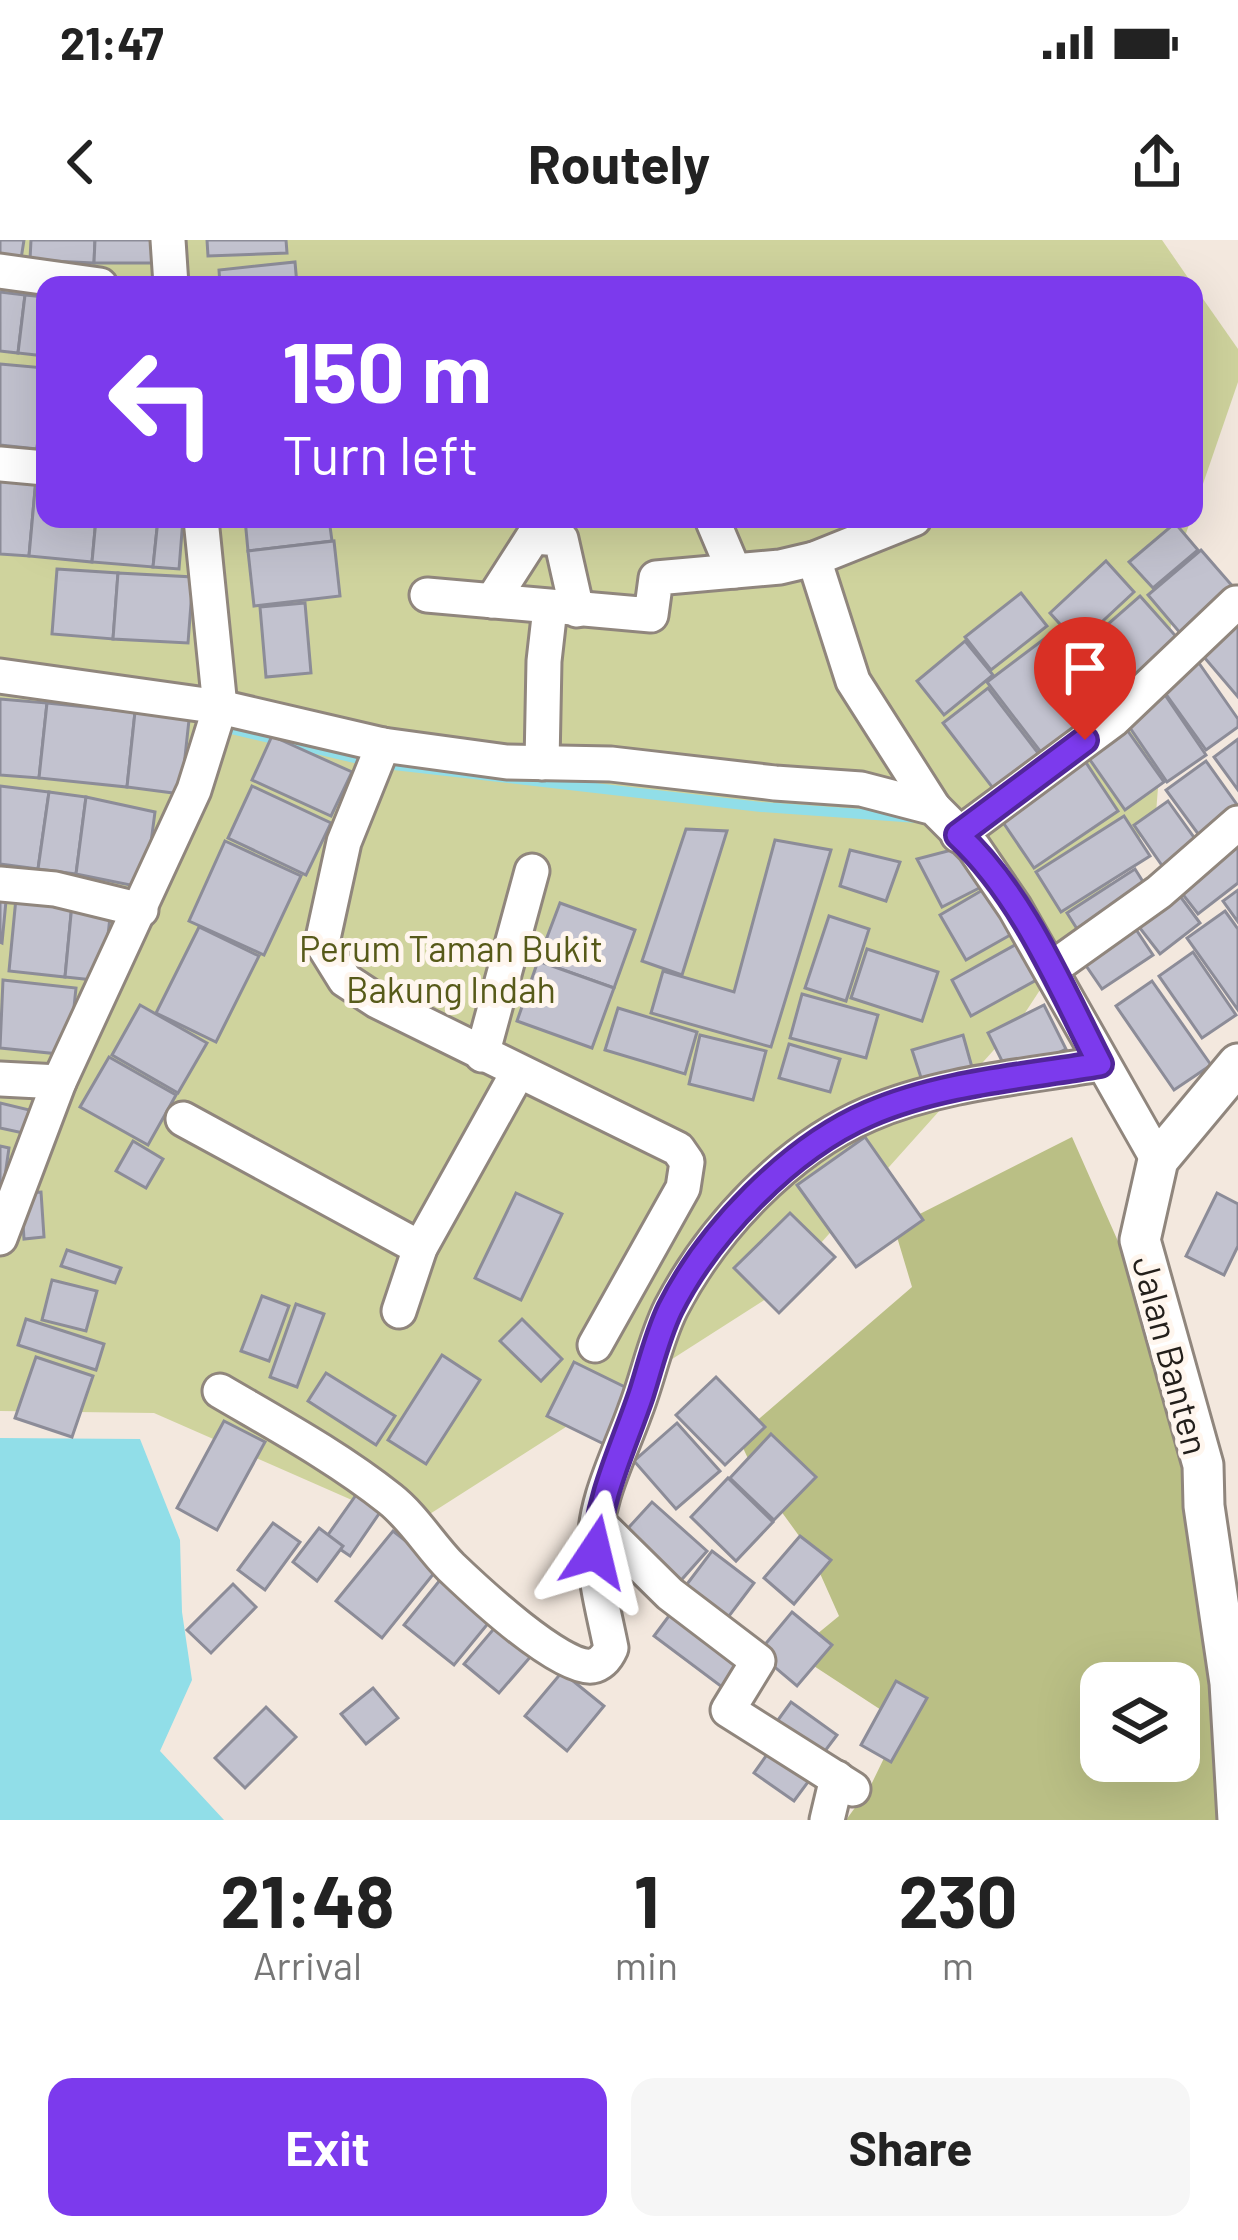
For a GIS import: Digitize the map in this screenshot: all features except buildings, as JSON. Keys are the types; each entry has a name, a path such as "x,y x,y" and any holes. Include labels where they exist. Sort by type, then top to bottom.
{"street":[{"path":"168,240 170,276"},
{"path":"0,271 36,276"},
{"path":"0,464 36,467"},
{"path":"0,1238 59,1082 194,790 220,707 202,528"},
{"path":"716,528 734,571"},
{"path":"427,595 651,615 656,578 780,568 889,528"},
{"path":"492,602 533,536 561,539 563,609 544,661 542,763"},
{"path":"814,559 853,681 934,808 974,848 1051,969 1100,1064 1158,1160"},
{"path":"958,835 1113,720 1236,603"},
{"path":"0,676 220,707 383,745 861,789 934,808"},
{"path":"383,745 344,842 322,943 345,980 376,1001 678,1150 687,1162 683,1189 595,1345"},
{"path":"1051,969 1159,892 1238,823"},
{"path":"482,1055 532,871"},
{"path":"0,884 56,890 141,910"},
{"path":"220,1391 325,1452 395,1503 452,1567 539,1642 579,1665 601,1662 611,1648 595,1552 598,1523 669,1311 696,1267 771,1179 867,1114 929,1094 1100,1064"},
{"name":"Jalan Banten","path":"1238,1064 1158,1160 1140,1240 1203,1465 1204,1506 1228,1573 1238,1820"},
{"path":"399,1311 420,1248 518,1072"},
{"path":"0,1079 59,1082"},
{"path":"183,1119 420,1248"},
{"path":"598,1523 670,1594 758,1660 728,1710 845,1784 827,1820"}],"green space":[{"name":"Perum Taman Bukit Bakung Indah","path":"0,240 1162,240 1187,276 36,276 36,528 1188,528 1176,562 1156,813 1019,1022 777,1292 411,1526 154,1413 0,1411"},
{"path":"1203,299 1238,349 1238,382 1203,484"},
{"path":"1072,1137 1177,1375 1230,1820 846,1820 870,1787 901,1723 794,1653 839,1616 810,1551 757,1478 738,1437 912,1287 894,1227"}],"water":[{"path":"0,1438 140,1439 180,1540 182,1612 192,1680 160,1751 224,1820 0,1820"}],"waterway":[{"path":"218,726 376,763 761,807 918,818"}],"route":[{"path":"595,1552 599,1512 669,1311 696,1267 771,1179 867,1114 929,1094 1100,1064 1015,908 974,848 958,835 1085,740"}]}
